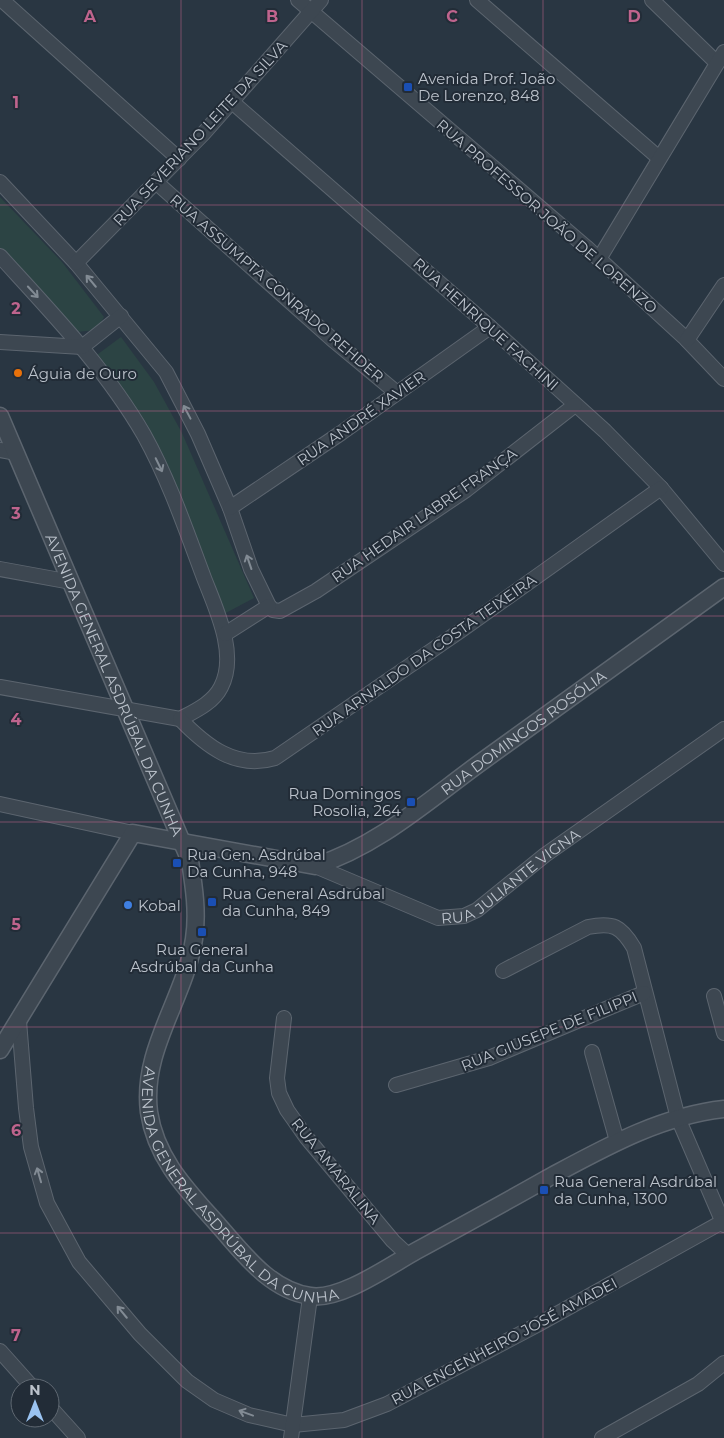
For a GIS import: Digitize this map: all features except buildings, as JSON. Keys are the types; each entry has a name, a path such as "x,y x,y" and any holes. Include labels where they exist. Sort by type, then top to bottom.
{"street":[{"path":"2,0 179,159"},
{"name":"RUA PROFESSOR JOÃO DE LORENZO","path":"298,0 599,259 687,340 724,379"},
{"name":"RUA SEVERIANO LEITE DA SILVA","path":"76,264 157,183 321,0"},
{"path":"477,0 660,158"},
{"path":"599,259 720,58 652,0"},
{"name":"RUA HENRIQUE FACHINI","path":"231,101 490,327 605,431 661,488 724,564"},
{"path":"0,182 76,264 166,372 198,434 230,508 251,570 269,606 225,634"},
{"name":"RUA ASSUMPTA CONRADO REHDER","path":"157,183 397,393"},
{"path":"0,256 82,348 102,373 145,436 165,478 225,634 226,670 222,686 213,698 180,719 0,687"},
{"path":"687,340 724,285"},
{"path":"0,342 82,348 121,316"},
{"name":"RUA ANDRÉ XAVIER","path":"230,508 490,327"},
{"name":"RUA HEDAIR LABRE FRANÇA","path":"269,606 273,610 280,611 316,591 466,490 575,405"},
{"name":"AVENIDA GENERAL ASDRÚBAL DA CUNHA","path":"0,416 8,452 70,582 190,861 195,895 194,939 184,975 156,1043 150,1073 149,1110 154,1137 172,1173 251,1263 279,1286 310,1297 330,1295 359,1283 617,1141 678,1118 724,1109"},
{"name":"RUA ARNALDO DA COSTA TEIXEIRA","path":"180,719 201,741 227,756 252,762 262,762 275,758 463,629 661,488"},
{"path":"0,569 70,582"},
{"name":"RUA DOMINGOS ROSÓLIA","path":"315,866 350,853 373,840 724,587"},
{"name":"RUA JULIANTE VIGNA","path":"133,833 184,844 315,866 438,918 464,916 477,910 545,855 724,729"},
{"path":"0,804 133,833 20,1021 0,1050"},
{"path":"503,971 588,927 603,924 615,926 626,934 634,948 678,1118 723,1223"},
{"name":"RUA GIUSEPE DE FILIPPI","path":"396,1086 489,1058 644,992"},
{"path":"714,996 724,1033"},
{"name":"RUA AMARALINA","path":"284,1018 277,1078 279,1093 287,1110 312,1145 393,1241 408,1255"},
{"name":"RUA ENGENHEIRO JOSÉ AMADEI","path":"20,1021 26,1108 31,1147 47,1203 79,1262 140,1334 188,1381 214,1400 292,1431 344,1420 387,1404 537,1325 723,1223"},
{"path":"592,1052 617,1141"},
{"path":"292,1431 310,1297"},
{"path":"0,1351 24,1378"},
{"path":"602,1438 698,1384 724,1363"},
{"path":"60,1418 78,1438"}],"green space":[{"path":"0,197 62,262 104,317 97,330 76,332 0,250"},
{"path":"121,337 154,382 182,433 254,598 222,615 147,424 94,357"}],"place":[{"name":"Avenida Prof. João De Lorenzo, 848","path":"408,87"},
{"name":"Águia de Ouro","path":"18,373"},
{"name":"Rua Domingos Rosolia, 264","path":"411,802"},
{"name":"Rua Gen. Asdrúbal Da Cunha, 948","path":"177,863"},
{"name":"Rua General Asdrúbal da Cunha, 849","path":"212,902"},
{"name":"Kobal","path":"128,905"},
{"name":"Rua General Asdrúbal da Cunha","path":"202,932"},
{"name":"Rua General Asdrúbal da Cunha, 1300","path":"544,1190"}]}
